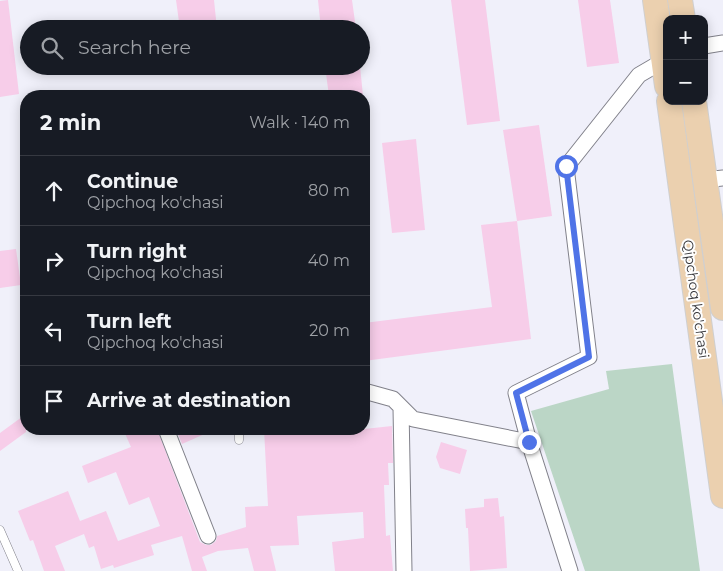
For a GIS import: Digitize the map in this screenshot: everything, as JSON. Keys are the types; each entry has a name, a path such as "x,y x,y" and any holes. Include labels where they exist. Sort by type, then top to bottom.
{"main road":[{"path":"655,0 663,61"},
{"path":"680,0 682,15"},
{"name":"Qipchoq ko'chasi","path":"670,105 723,496"},
{"name":"Qipchoq ko'chasi","path":"695,105 714,179 723,308"}],"street":[{"path":"708,45 723,43"},
{"path":"570,571 529,442 516,393 589,357 566,166 639,75 663,61"},
{"path":"370,393 393,399 413,419 529,442"},
{"path":"401,408 404,571"},
{"path":"168,435 208,536"}],"lane":[{"path":"239,435 239,440"},
{"path":"0,530 18,571"}],"green space":[{"path":"672,364 700,571 585,571 531,411 609,389 606,371"}],"building":[{"path":"8,0 19,94 0,97 0,1"},
{"path":"176,0 214,0 216,20 179,20"},
{"path":"318,0 352,0 355,20 320,20"},
{"path":"451,0 485,0 500,121 467,125"},
{"path":"578,0 610,0 619,63 587,67"},
{"path":"326,75 361,75 362,90 328,90"},
{"path":"539,125 552,216 517,221 503,130"},
{"path":"416,139 425,230 392,233 382,143"},
{"path":"517,221 531,339 370,360 370,322 492,307 481,225"},
{"path":"16,249 20,285 0,288 0,251"},
{"path":"20,418 20,435 22,435 0,451 0,433"},
{"path":"392,426 393,463 388,463 389,485 384,485 386,536 390,535 393,571 335,571 332,542 364,538 363,512 297,516 299,545 270,546 276,571 254,571 248,548 218,551 202,557 207,571 192,571 182,536 151,545 154,555 114,568 113,565 101,569 94,546 89,548 84,534 55,546 65,571 44,571 33,540 30,541 18,511 68,491 80,521 106,511 118,541 160,526 149,497 129,505 116,472 88,483 82,466 131,447 126,435 159,435 200,542 211,545 216,541 217,536 246,527 245,507 268,506 264,435 370,435 370,428"},
{"path":"178,435 202,435 182,444"},
{"path":"441,442 467,450 460,474 440,468 436,457"},
{"path":"498,498 500,517 504,516 507,568 470,571 465,509 484,507 484,499"}],"route":[{"path":"529,442 516,393 589,357 566,166"}]}
